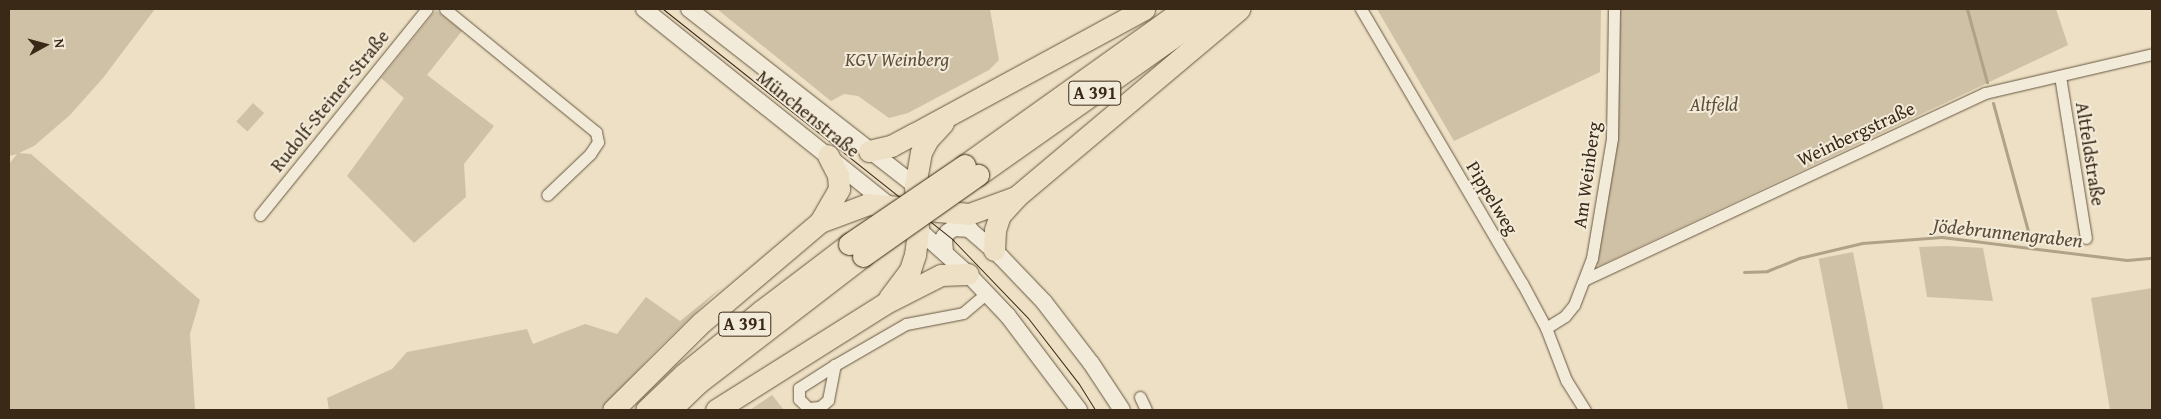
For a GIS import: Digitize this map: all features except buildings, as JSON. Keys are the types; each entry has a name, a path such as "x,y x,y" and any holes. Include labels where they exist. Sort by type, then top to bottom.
{"highway":[{"path":"869,151 891,146 1144,9"},
{"name":"A 391","path":"971,170 1184,9"},
{"name":"A 391","path":"646,410 738,330 971,170 1213,9"},
{"path":"994,250 995,230 1000,215 1016,197 1239,9"},
{"path":"884,304 910,270 918,229 915,186 916,170 928,139 950,115"},
{"path":"820,222 839,189 838,175 828,155"},
{"path":"613,410 702,322 820,222 858,207 886,204 953,214 969,214 1016,197"},
{"name":"A 391","path":"670,410 698,383 856,250"},
{"path":"716,410 884,304 941,275 968,274"}],"main road":[{"name":"Münchenstraße","path":"644,9 828,155 918,229 968,274 987,293 1046,363 1079,410"},
{"name":"Münchenstraße","path":"689,9 869,151 953,214 994,250 1061,321 1122,410"},
{"path":"945,254 944,237 948,232 954,228 970,229"}],"street":[{"name":"Rudolf-Steiner-Straße","path":"260,215 427,9"},
{"path":"445,9 596,132 598,142 590,154 547,195"},
{"name":"Pippelweg","path":"1361,9 1546,328 1566,380 1585,410"},
{"name":"Am Weinberg","path":"1546,328 1566,316 1586,279 1604,197 1612,138 1614,9"},
{"name":"Weinbergstraße","path":"1586,279 1985,93 2152,54"},
{"name":"Altfeldstraße","path":"2060,76 2086,238"},
{"path":"835,365 906,324 963,313 987,293"},
{"path":"1140,397 1146,410"}],"green space":[{"path":"9,9 155,9 103,78 70,115 34,146 19,153 31,154 200,300 190,334 195,410 9,410 9,164 17,154 9,156"},
{"name":"KGV Weinberg","path":"717,9 990,9 999,60 989,70 908,113 889,118 858,96 844,94 831,101"},
{"path":"1377,9 1601,9 1600,72 1454,141"},
{"name":"Altfeld","path":"1619,9 2056,9 2068,45 1599,266 1595,262"},
{"path":"436,10 462,31 427,75 494,126 464,164 466,197 414,243 347,176 404,98 381,78"},
{"path":"253,103 264,113 247,132 236,122"},
{"path":"1919,247 1983,248 1993,301 1927,297"},
{"path":"1853,252 1884,410 1848,410 1819,259"},
{"path":"722,287 657,350 600,410 329,410 327,398 392,369 407,352 527,329 533,344 585,324 617,334 646,297 680,321"},
{"path":"2152,288 2152,410 2110,410 2091,298"},
{"path":"772,395 784,410 750,410"}],"waterway":[{"path":"1967,9 1987,82"},
{"path":"1993,103 2032,246"},
{"name":"Jödebrunnengraben","path":"1744,272 1767,271 1799,258 1862,243 1942,237 2127,260 2152,258"}],"tram line":[{"path":"663,9 953,240 1028,318 1079,384 1095,410"}]}
